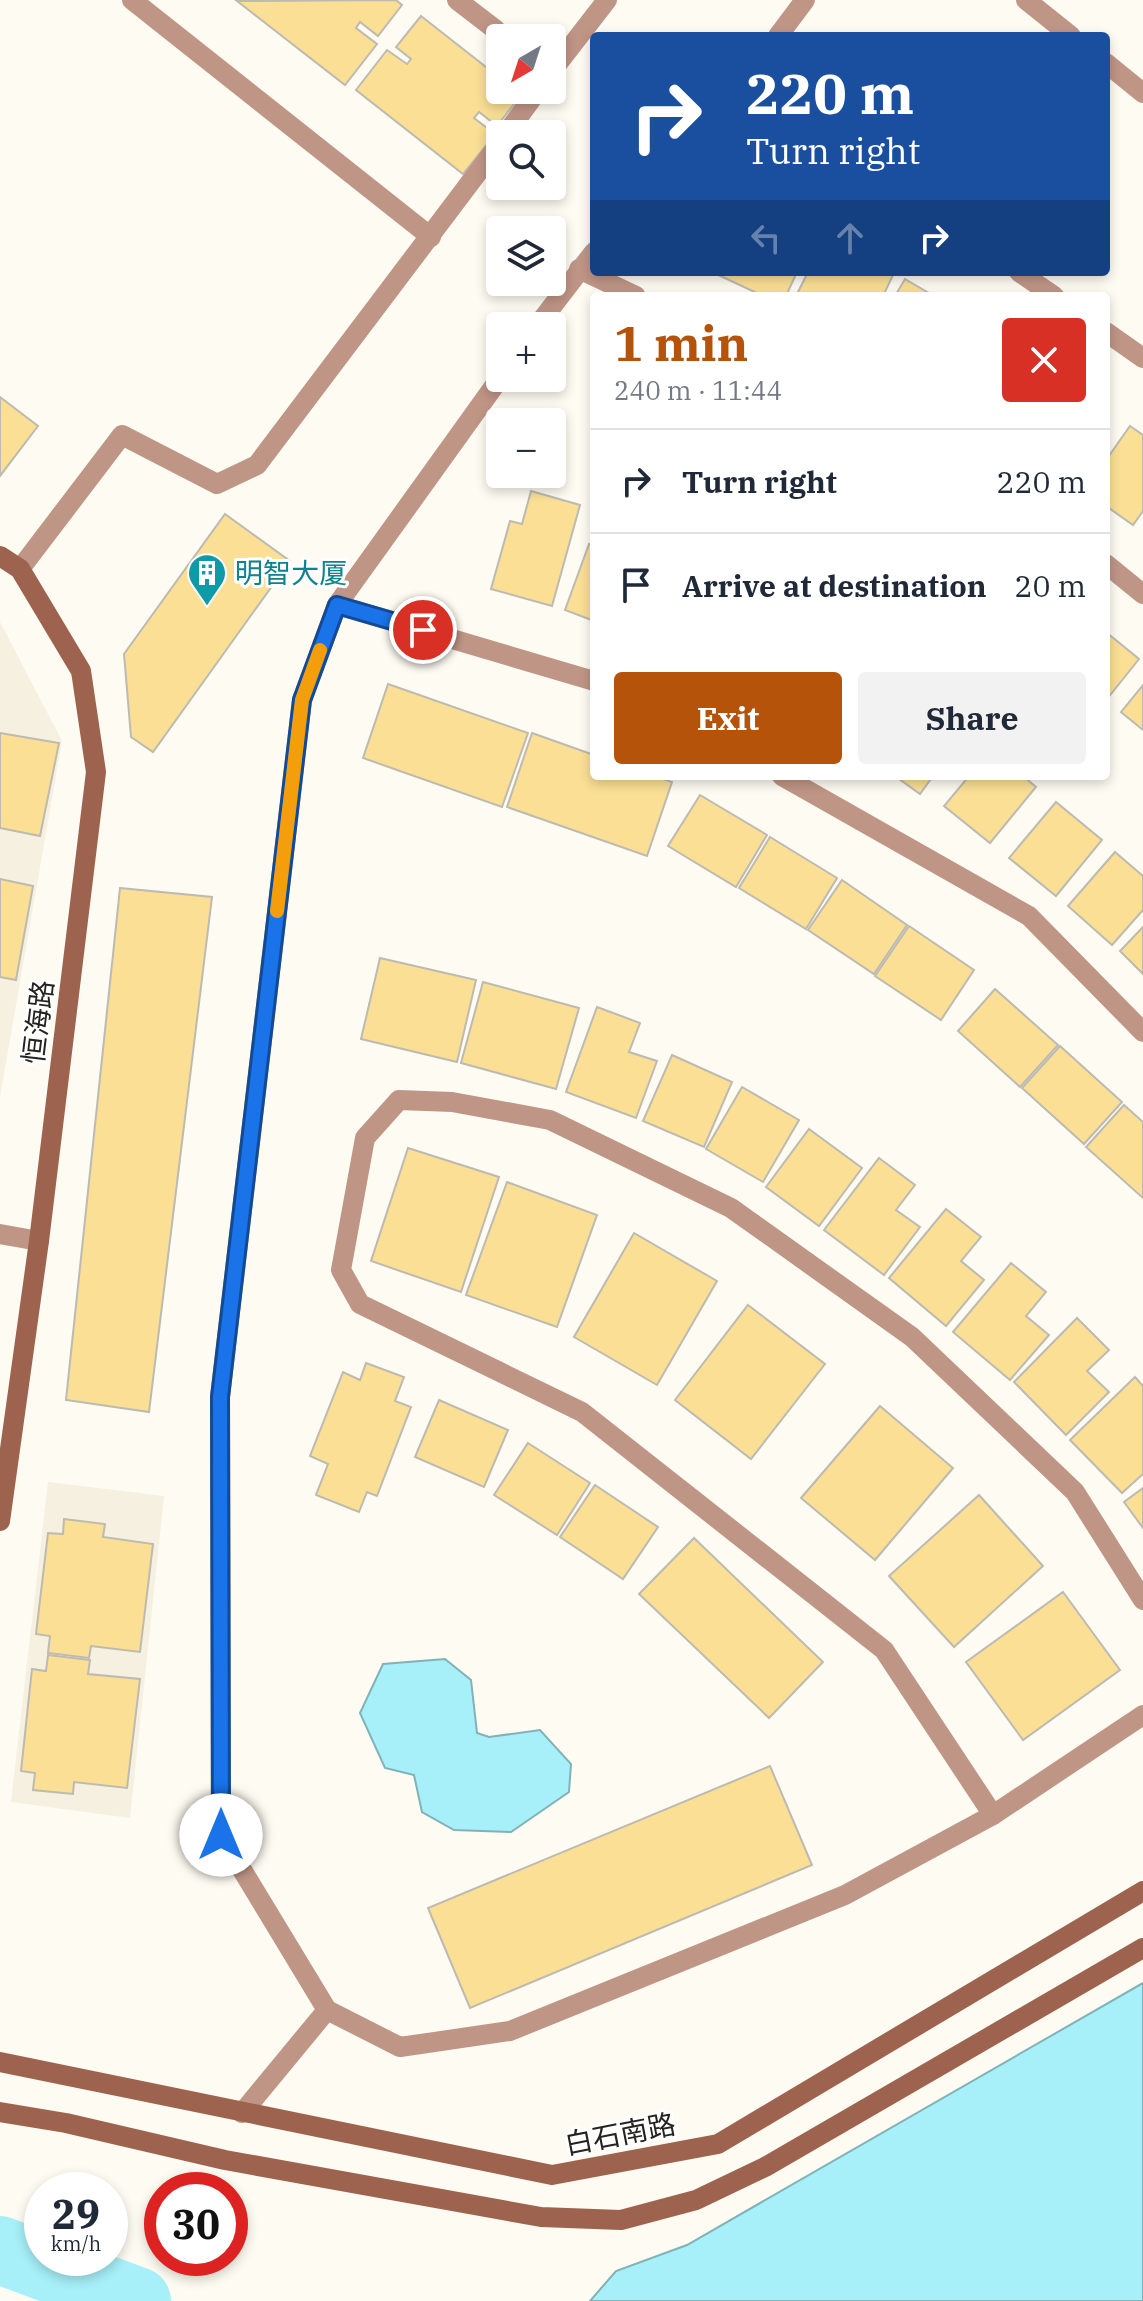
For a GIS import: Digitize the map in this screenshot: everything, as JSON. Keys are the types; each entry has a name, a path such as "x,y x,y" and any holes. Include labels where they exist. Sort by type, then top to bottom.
{"main road":[{"name":"恒海路","path":"0,556 20,569 81,671 96,772 39,1241 0,1521"},
{"name":"白石南路","path":"0,2062 552,2175 718,2144 1143,1891"},
{"path":"0,2112 225,2160 541,2217 621,2220 696,2200 765,2167 1143,1948"}],"street":[{"path":"132,0 431,237"},
{"path":"457,0 488,24"},
{"path":"566,53 607,0"},
{"path":"781,32 805,0"},
{"path":"1026,0 1066,32"},
{"path":"1110,66 1143,93"},
{"path":"20,569 122,435 217,484 257,465 486,162"},
{"path":"547,312 590,257"},
{"path":"579,269 590,274"},
{"path":"594,276 628,292"},
{"path":"1025,276 1048,292"},
{"path":"1110,335 1143,358"},
{"path":"490,392 337,605 302,700 220,1397 221,1835 327,2010 400,2047 510,2031 845,1895 993,1815 1143,1715"},
{"path":"1110,567 1143,594"},
{"path":"337,605 590,680"},
{"path":"789,780 1029,916 1143,1032"},
{"path":"993,1815 884,1650 582,1412 360,1304 341,1270 365,1138 399,1100 452,1102 550,1120 731,1208 912,1337 1075,1492 1143,1600"},
{"path":"0,1234 39,1241"},
{"path":"242,2113 327,2010"}],"shaded area":[{"path":"0,622 62,741 0,1097"},
{"path":"48,1482 164,1496 130,1818 11,1802"}],"water":[{"path":"445,1659 471,1680 477,1733 489,1737 540,1730 571,1764 569,1792 511,1832 454,1830 422,1812 414,1775 385,1768 360,1713 383,1664"},
{"path":"1143,1983 1143,2301 590,2301 616,2271 687,2245"}],"building":[{"path":"396,0 402,5 378,36 360,22 356,28 377,44 345,85 237,1"},
{"path":"421,16 486,67 486,104 514,104 502,120 489,120 479,112 474,118 486,127 486,145 463,174 356,90 387,50 407,64 411,59 396,47"},
{"path":"720,276 795,276 788,292 754,292"},
{"path":"806,276 893,276 885,292 798,292"},
{"path":"905,279 927,292 897,292"},
{"path":"0,397 38,426 0,476"},
{"path":"1130,426 1143,435 1143,511 1133,525 1110,509 1110,454"},
{"path":"531,491 580,505 552,606 491,589 510,521 522,524"},
{"name":"明智大厦","path":"225,514 290,561 153,752 131,737 124,654"},
{"path":"589,544 590,619 565,610"},
{"path":"1110,635 1139,659 1110,695"},
{"path":"388,684 528,733 502,807 363,758"},
{"path":"1143,685 1143,730 1121,712"},
{"path":"0,733 59,743 40,836 0,828"},
{"path":"532,733 590,754 590,780 672,782 647,856 507,807"},
{"path":"901,780 930,780 920,794"},
{"path":"966,780 1028,780 1036,787 990,843 944,806"},
{"path":"700,795 767,835 736,887 668,846"},
{"path":"1056,802 1102,840 1056,896 1009,858"},
{"path":"770,837 837,878 806,929 739,888"},
{"path":"1115,852 1143,876 1143,910 1112,945 1068,906"},
{"path":"0,879 33,886 16,980 0,977"},
{"path":"842,880 907,925 874,974 808,930"},
{"path":"120,888 212,897 149,1412 66,1400"},
{"path":"909,926 974,970 941,1020 875,976"},
{"path":"1143,927 1143,974 1120,951"},
{"path":"380,958 476,980 457,1062 361,1039"},
{"path":"483,982 579,1008 556,1089 461,1063"},
{"path":"995,989 1058,1045 1020,1087 958,1031"},
{"path":"597,1007 640,1023 629,1052 657,1061 636,1118 566,1092"},
{"path":"1060,1046 1122,1102 1084,1144 1022,1088"},
{"path":"672,1055 732,1082 704,1147 643,1121"},
{"path":"742,1087 799,1120 763,1182 706,1149"},
{"path":"1124,1105 1143,1122 1143,1198 1086,1147"},
{"path":"809,1129 862,1168 819,1226 766,1187"},
{"path":"408,1148 499,1177 461,1292 371,1261"},
{"path":"879,1158 915,1185 896,1210 920,1227 884,1275 824,1230"},
{"path":"507,1182 597,1215 557,1327 466,1295"},
{"path":"946,1209 981,1237 961,1261 984,1280 946,1326 889,1278"},
{"path":"634,1233 717,1281 657,1385 574,1337"},
{"path":"1011,1263 1046,1292 1026,1316 1049,1335 1010,1380 953,1332"},
{"path":"748,1305 825,1364 751,1459 675,1400"},
{"path":"1077,1318 1109,1350 1087,1371 1109,1392 1066,1435 1014,1382"},
{"path":"366,1363 404,1377 395,1401 411,1407 377,1496 367,1492 359,1512 316,1495 328,1464 310,1456 343,1372 360,1380"},
{"path":"1135,1377 1143,1386 1143,1474 1122,1493 1070,1440"},
{"path":"439,1400 508,1430 484,1487 415,1457"},
{"path":"880,1406 953,1468 875,1560 801,1498"},
{"path":"528,1443 590,1483 557,1535 494,1495"},
{"path":"595,1485 658,1527 623,1579 560,1537"},
{"path":"1143,1488 1143,1528 1124,1502"},
{"path":"979,1495 1043,1566 954,1647 889,1576"},
{"path":"64,1519 105,1524 103,1537 153,1544 140,1652 91,1646 89,1658 48,1653 50,1636 36,1634 48,1533 63,1534"},
{"path":"694,1538 823,1662 769,1718 639,1594"},
{"path":"1063,1592 1120,1670 1023,1740 966,1662"},
{"path":"48,1655 90,1660 88,1674 140,1679 127,1788 74,1782 73,1794 33,1790 35,1773 21,1771 32,1669 46,1671"},
{"path":"770,1766 812,1865 470,2008 428,1908"}],"waterway":[{"path":"0,2250 137,2301"}],"slow traffic":[{"path":"277,911 302,700 320,650"}],"place":[{"name":"明智大厦","path":"207,607"}],"route":[{"path":"221,1835 220,1397 302,700 337,605 423,630"}]}
